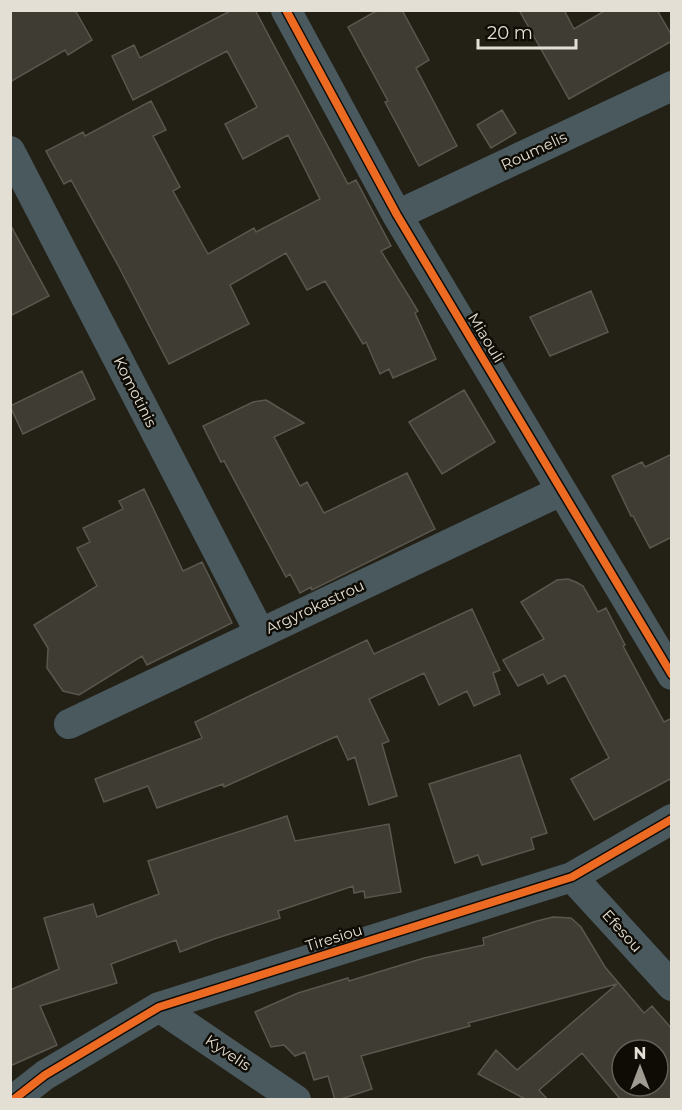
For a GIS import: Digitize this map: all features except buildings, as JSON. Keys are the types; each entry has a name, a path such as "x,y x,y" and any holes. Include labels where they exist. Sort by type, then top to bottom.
{"street":[{"name":"Miaouli","path":"286,10 397,215 672,675"},
{"name":"Roumelis","path":"397,215 672,86"},
{"name":"Komotinis","path":"10,151 260,633"},
{"name":"Argyrokastrou","path":"69,724 561,491"},
{"name":"Tiresiou","path":"13,1100 45,1075 159,1007 572,877 672,819"},
{"name":"Efesou","path":"572,877 672,986"},
{"name":"Kyvelis","path":"159,1007 296,1100"}],"cycle path":[{"path":"286,10 397,215 672,675"},
{"path":"13,1100 45,1075 159,1007 572,877 672,819"}]}
